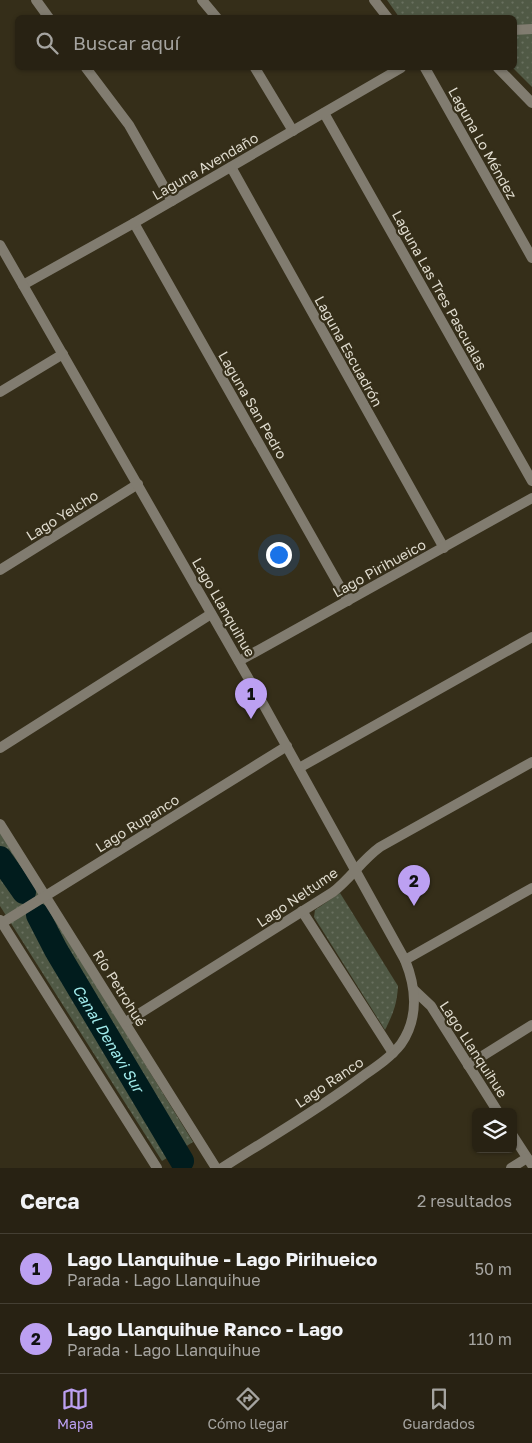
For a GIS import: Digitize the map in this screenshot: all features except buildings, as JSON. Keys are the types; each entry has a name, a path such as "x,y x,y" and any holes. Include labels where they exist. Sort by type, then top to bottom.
{"street":[{"path":"36,0 47,15"},
{"path":"202,0 214,15"},
{"path":"374,0 386,15"},
{"path":"517,30 532,28"},
{"path":"88,70 129,125 172,201"},
{"path":"256,70 293,130"},
{"name":"Laguna Avendaño","path":"22,285 134,223 398,70"},
{"name":"Laguna Lo Méndez","path":"425,70 532,258"},
{"path":"500,70 532,103"},
{"name":"Laguna Las Tres Pascualas","path":"324,112 532,481"},
{"name":"Laguna Escuadrón","path":"231,167 444,548"},
{"name":"Laguna San Pedro","path":"134,223 348,601"},
{"name":"Lago Llanquihue","path":"0,245 138,484 356,870 406,960 412,976 414,990 431,1006 495,1108"},
{"path":"0,392 63,354"},
{"name":"Lago Yelcho","path":"0,570 138,484"},
{"name":"Lago Pirihueico","path":"239,662 532,498"},
{"path":"0,748 212,614"},
{"path":"299,768 532,637"},
{"name":"Lago Rupanco","path":"1,922 287,746"},
{"name":"Lago Neltume","path":"126,1022 341,886 380,847 532,762"},
{"name":"Río Petrohué","path":"0,824 216,1168"},
{"path":"406,960 532,888"},
{"path":"302,911 393,1053"},
{"path":"1,922 157,1168"},
{"name":"Lago Ranco","path":"222,1168 346,1090 393,1053 400,1044 411,1022 414,1008 414,990"},
{"path":"468,1065 532,1025"},
{"path":"510,1168 530,1162 517,1142"}],"green space":[{"path":"387,0 532,0 532,87 515,70 517,70 517,15 398,15"},
{"path":"0,829 193,1142 162,1161 0,906"},
{"path":"340,893 398,986 394,1009 385,1030 314,917 315,910"}],"waterway":[{"name":"Canal Denavi Sur","path":"0,858 24,892"},
{"name":"Canal Denavi Sur","path":"38,915 56,950 182,1161"}],"place":[{"name":"Lago Llanquihue - Lago Pirihueico","path":"251,719"},
{"name":"Lago Llanquihue Ranco - Lago","path":"414,906"}]}
